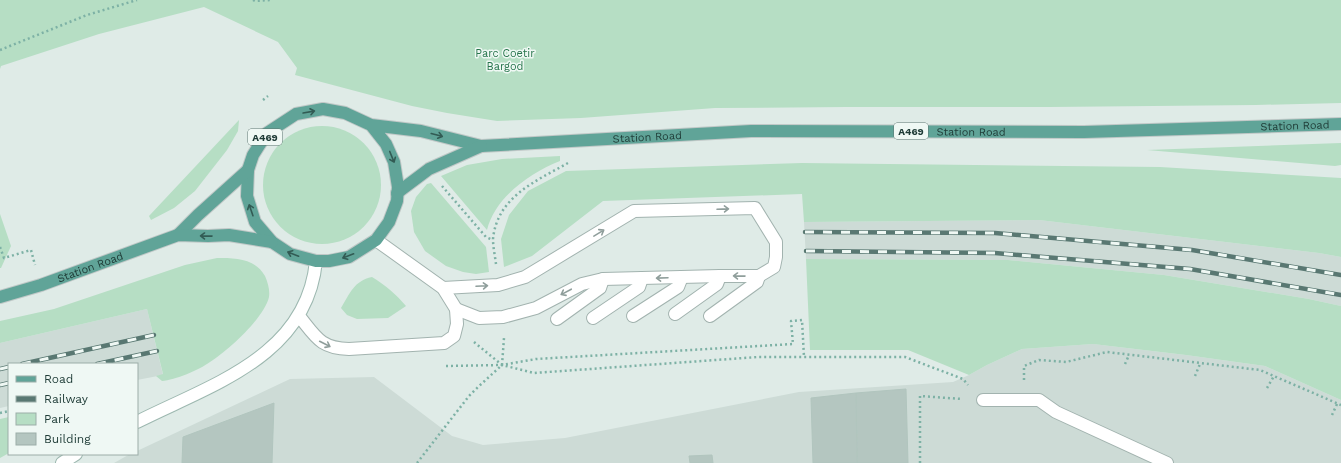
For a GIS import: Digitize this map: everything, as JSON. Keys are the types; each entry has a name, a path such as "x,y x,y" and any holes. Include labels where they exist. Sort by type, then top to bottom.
{"main road":[{"name":"Station Road","path":"371,125 386,144 394,162 398,187 397,201 389,222 376,240 349,257 329,261 316,261 290,254 272,242 255,222 247,196 248,170 253,155 267,133 296,114 323,109 345,113 371,125 421,131 481,146 751,131 1084,132 1341,124"},
{"name":"Station Road","path":"397,193 429,169 481,146"},
{"name":"Station Road","path":"178,235 248,170"},
{"name":"Station Road","path":"0,297 41,285 178,235 230,235 272,242"}],"street":[{"path":"443,288 498,285 525,277 634,212 755,208 776,242 774,267 759,276 603,279 582,284 536,308 503,317 478,318 456,309"},
{"path":"299,316 318,340 326,345 336,348 349,349 444,343 454,336 457,324 456,309 443,288 376,240"},
{"path":"138,422 230,378 269,350 299,316 314,277 316,261"},
{"path":"675,314 717,284 720,276"},
{"path":"710,316 757,282 759,276"},
{"path":"633,316 678,287 682,277"},
{"path":"593,318 639,287 642,278"},
{"path":"557,319 600,288 603,279"},
{"path":"983,400 1039,400 1056,412 1168,463"},
{"path":"62,463 74,455"}],"path":[{"path":"0,50 87,15 137,0"},
{"path":"253,0 270,0"},
{"path":"263,100 268,96"},
{"path":"496,270 493,240 496,226 502,212 512,198 526,186 570,162"},
{"path":"437,180 486,237 493,240"},
{"path":"0,247 4,258 31,250 36,266"},
{"path":"417,463 469,396 502,365 536,359 793,344 791,321 802,320 804,357"},
{"path":"502,365 504,336"},
{"path":"472,341 502,365 534,373 758,357 905,357 962,379 983,400"},
{"path":"1024,384 1024,366 1039,360 1066,362 1107,352 1260,370 1341,406"},
{"path":"1125,364 1129,354"},
{"path":"1196,376 1200,364"},
{"path":"1267,388 1274,376"},
{"path":"966,382 972,383"},
{"path":"920,463 920,396 983,400"},
{"path":"1332,415 1337,404"}],"shaded area":[{"path":"1039,220 1319,253 1341,257 1341,306 1309,299 1164,275 1008,260 806,259 804,222"},
{"path":"147,309 163,375 138,380 138,363 8,363 8,406 0,408 0,343"},
{"path":"1093,344 1265,366 1341,400 1341,463 114,463 128,455 138,455 138,451 290,379 374,377 452,436 483,445 565,438 799,392 953,382 1022,349"}],"green space":[{"name":"Parc Coetir Bargod","path":"0,0 1341,0 1341,103 1050,107 715,108 581,118 497,121 412,106 295,75 297,68 278,42 204,7 99,34 1,66 0,69"},
{"path":"239,120 238,131 227,150 195,191 174,208 151,220 149,216"},
{"path":"322,126 344,131 355,136 371,152 376,163 381,185 376,207 371,218 355,234 344,239 322,244 300,239 289,234 273,218 268,207 263,185 268,163 273,152 289,136 300,131"},
{"path":"1341,143 1341,165 1335,166 1147,150"},
{"path":"560,156 560,161 526,179 506,197 491,218 487,230 441,176 467,165 502,159"},
{"path":"802,163 1160,167 1341,178 1341,257 1319,253 1039,220 804,222 802,194 603,201 532,256 504,267 501,239 509,215 528,191 566,171"},
{"path":"431,183 486,247 489,272 476,274 463,272 446,266 425,251 414,232 411,211 416,197 427,184"},
{"path":"0,214 11,246 1,268 0,268"},
{"path":"217,258 244,260 256,266 265,276 269,297 266,305 253,324 235,342 210,362 187,374 162,381 156,376 163,374 147,309 0,343 0,321 54,309 185,265"},
{"path":"806,259 1008,260 1164,275 1309,299 1341,306 1341,400 1265,366 1093,344 1022,349 969,375 908,350 810,350"},
{"path":"372,277 390,290 406,306 388,318 357,319 347,315 341,308 353,288 361,281"},
{"path":"8,417 8,454 0,458 0,419"}],"building":[{"path":"906,389 908,463 857,463 856,393"},
{"path":"856,393 857,463 813,463 811,398"},
{"path":"274,403 272,463 182,463 183,437"},
{"path":"712,455 713,463 690,463 689,456"}],"railway":[{"path":"805,232 995,233 1192,250 1341,275"},
{"path":"806,251 995,253 1190,269 1341,295"},
{"path":"27,363 154,335"},
{"path":"102,363 157,351"},
{"path":"0,369 8,367"},
{"path":"0,385 8,383"}]}
